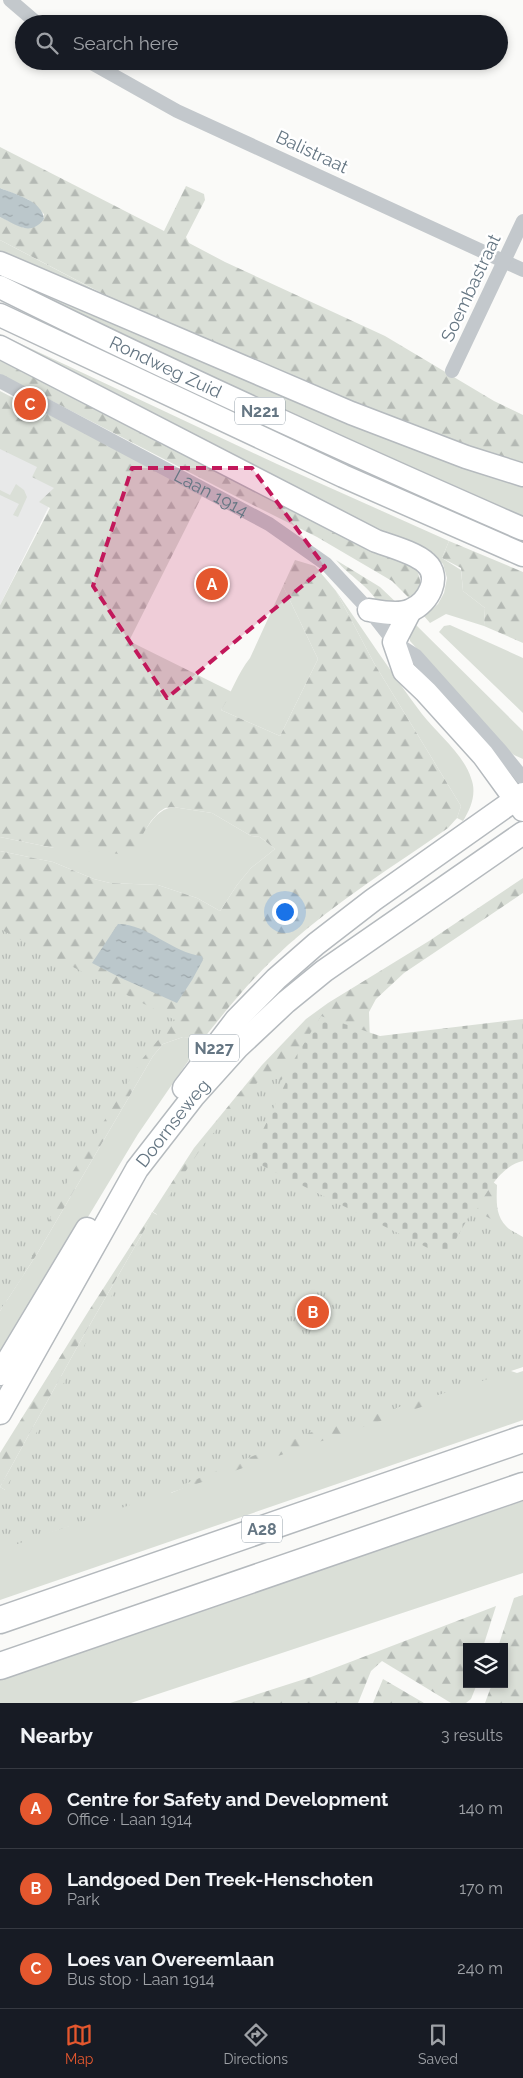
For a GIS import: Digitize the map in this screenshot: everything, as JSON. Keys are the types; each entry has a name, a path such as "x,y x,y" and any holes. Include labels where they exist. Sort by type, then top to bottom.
{"highway":[{"name":"A28","path":"0,1620 523,1439"},
{"name":"A28","path":"0,1666 523,1486"}],"main road":[{"name":"N221","path":"0,262 351,413 466,457 523,475"},
{"name":"Rondweg Zuid","path":"0,287 262,412 523,529"},
{"name":"Rondweg Zuid","path":"0,314 325,468 523,555"},
{"path":"0,347 376,541 420,558 433,572 433,582 426,598 410,611 394,642"},
{"path":"369,610 384,613 410,611"},
{"name":"Laan 1914","path":"394,642 404,671 426,692 483,755 520,801"},
{"name":"Doornseweg","path":"0,1374 125,1165 236,1020 276,979 316,944 373,900 520,801"},
{"name":"Doornseweg","path":"0,1413 137,1170 193,1097 225,1061 286,1002 324,971 523,834"}],"street":[{"path":"10,0 28,15"},
{"name":"Balistraat","path":"104,70 177,111 523,270"},
{"name":"Soembastraat","path":"452,371 523,221"},
{"name":"Laan 1914","path":"0,381 269,524 326,564 369,610 394,642 416,656 501,750 523,778"}],"highlighted area":[{"path":"132,468 252,468 325,567 167,698 93,586"}],"shaded area":[{"path":"0,442 64,476 0,605"}],"green space":[{"path":"0,147 164,231 186,186 204,194 205,200 186,237 189,243 225,262 385,336 494,401 523,415 523,468 178,333 0,240 0,217 24,228 44,219 44,214 29,200 0,188"},
{"path":"0,240 158,323 0,258"},
{"path":"0,268 523,482 523,518 321,428 0,278"},
{"path":"0,334 277,464 449,541 442,558 461,570 463,591 485,608 484,626 446,614 430,623 424,616 438,604 444,593 447,578 443,564 428,551 324,508 0,340"},
{"path":"0,356 416,568 420,581 418,592 411,600 392,581 317,537 0,374"},
{"path":"0,391 29,406 34,406 203,494 129,641 232,692 221,710 280,736 318,659 283,586 295,560 315,566 336,591 374,663 461,806 457,818 448,828 346,899 288,945 244,990 204,1038 183,1037 163,1044 153,1056 37,1254 0,1311 0,851 53,862 94,879 110,883 158,885 197,898 220,911 251,868 275,849 260,837 251,836 212,813 173,807 165,808 159,812 151,821 135,847 120,854 54,848 0,837 0,605 50,508 39,502 54,488 32,477 37,467 0,449","holes":["147,932 180,951 202,957 93,963"]},
{"path":"16,484 24,490 27,497 18,517 13,515 19,504 0,495 0,490 10,495"},
{"path":"449,541 523,572 523,643 484,626 485,608 463,591 461,568 442,558"},
{"path":"336,560 380,587 401,607 379,604 369,591"},
{"path":"283,586 318,659 280,736 221,710 250,658"},
{"path":"336,591 422,714 468,769 473,784 473,795 471,806 463,821 457,818 461,806 374,663"},
{"path":"415,624 523,731 523,759 504,747 410,641 410,630 413,630"},
{"path":"450,625 523,658 523,713 439,632 444,626"},
{"path":"173,807 212,813 251,836 260,837 275,849 251,868 220,911 197,898 158,885 110,883 94,879 53,862 0,851 0,837 54,848 144,832 153,819 164,810"},
{"path":"523,878 523,893 404,973 376,999 369,1012 370,1043 489,1179 497,1185 497,1208 501,1220 518,1236 425,1388 430,1404 170,1493 205,1430 210,1245 153,1212 0,1487 0,1453 88,1312 194,1148 262,1065 306,1019 328,1003 429,941"},
{"path":"0,929 175,1020 143,1058 70,1176 23,1276 0,1310"},
{"path":"321,1016 380,1036 523,1019 523,1161 511,1166 499,1176 489,1190 479,1206 451,1268 235,1155"},
{"path":"183,1037 204,1038 138,1134 0,1363 0,1311 37,1254 153,1056 163,1044"},
{"path":"264,1075 286,1082 249,1159 446,1257 473,1209 523,1237 523,1367 367,1417 309,1433 156,1496 0,1550 0,1499 155,1217 204,1144"},
{"path":"152,1212 210,1245 205,1430 171,1493 425,1388 505,1369 517,1373 523,1371 523,1420 0,1600 0,1548 69,1526 0,1487 145,1229"},
{"path":"0,1487 70,1526 0,1548"},
{"path":"523,1501 523,1573 131,1703 0,1703 0,1680"},
{"path":"523,1595 523,1703 485,1703 491,1688 508,1688 508,1643 499,1643 514,1598"},
{"path":"496,1606 484,1643 463,1643 463,1688 475,1688 471,1699 466,1703 451,1703 382,1661 371,1671 358,1703 230,1703 311,1677"},
{"path":"383,1679 424,1703 373,1703"}],"water":[{"path":"0,188 27,199 39,207 44,219 34,227 23,228 0,217"},
{"path":"118,924 140,929 180,950 202,956 203,960 177,1003 92,963"}],"place":[{"name":"Loes van Overeemlaan","path":"30,404"},
{"name":"Centre for Safety and Development","path":"212,584"},
{"name":"Landgoed Den Treek-Henschoten","path":"313,1312"}]}
